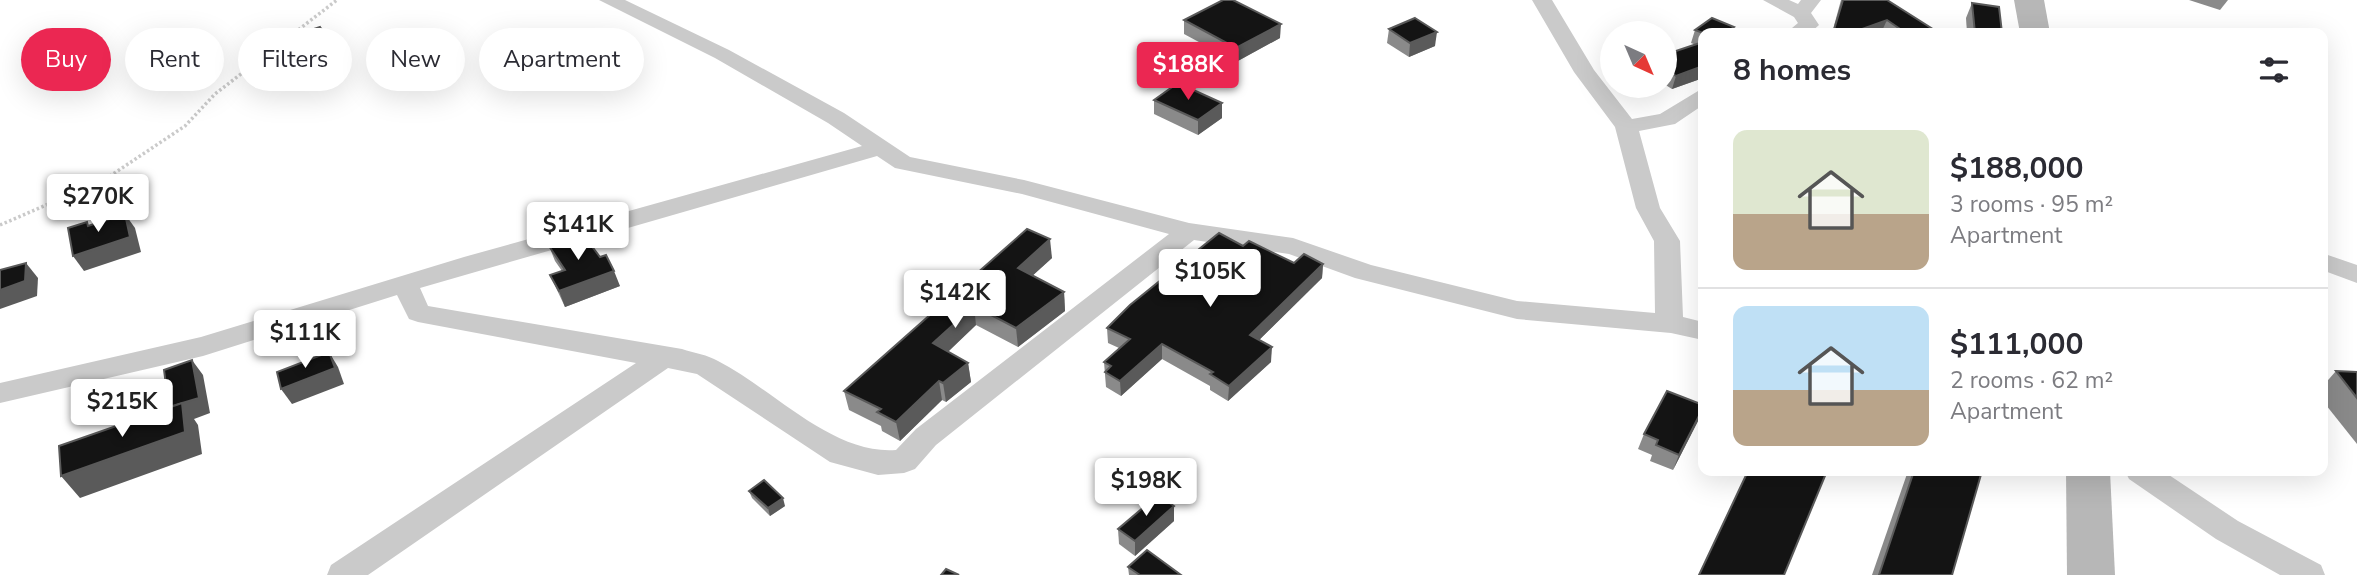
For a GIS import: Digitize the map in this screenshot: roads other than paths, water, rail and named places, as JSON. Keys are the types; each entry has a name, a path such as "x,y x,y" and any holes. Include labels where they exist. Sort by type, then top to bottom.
{"street":[{"path":"609,0 722,54 836,118 903,163 1024,187 1189,232 1293,246 1364,272 1517,310 1671,324 1698,330"},
{"path":"1542,0 1585,72 1626,127 1648,208 1667,241 1670,278 1667,306 1671,324"},
{"path":"1773,0 1803,16"},
{"path":"2029,0 2034,28"},
{"path":"1626,127 1667,119 1698,98"},
{"path":"0,393 203,346 406,286 473,263 879,148"},
{"path":"406,286 418,313 663,358 682,359 707,368 841,454 868,461 904,461 926,438 1189,232"},
{"path":"2328,263 2357,274"},
{"path":"343,575 663,358"},
{"path":"2088,476 2091,575"},
{"path":"2147,476 2227,530 2309,575"}]}
